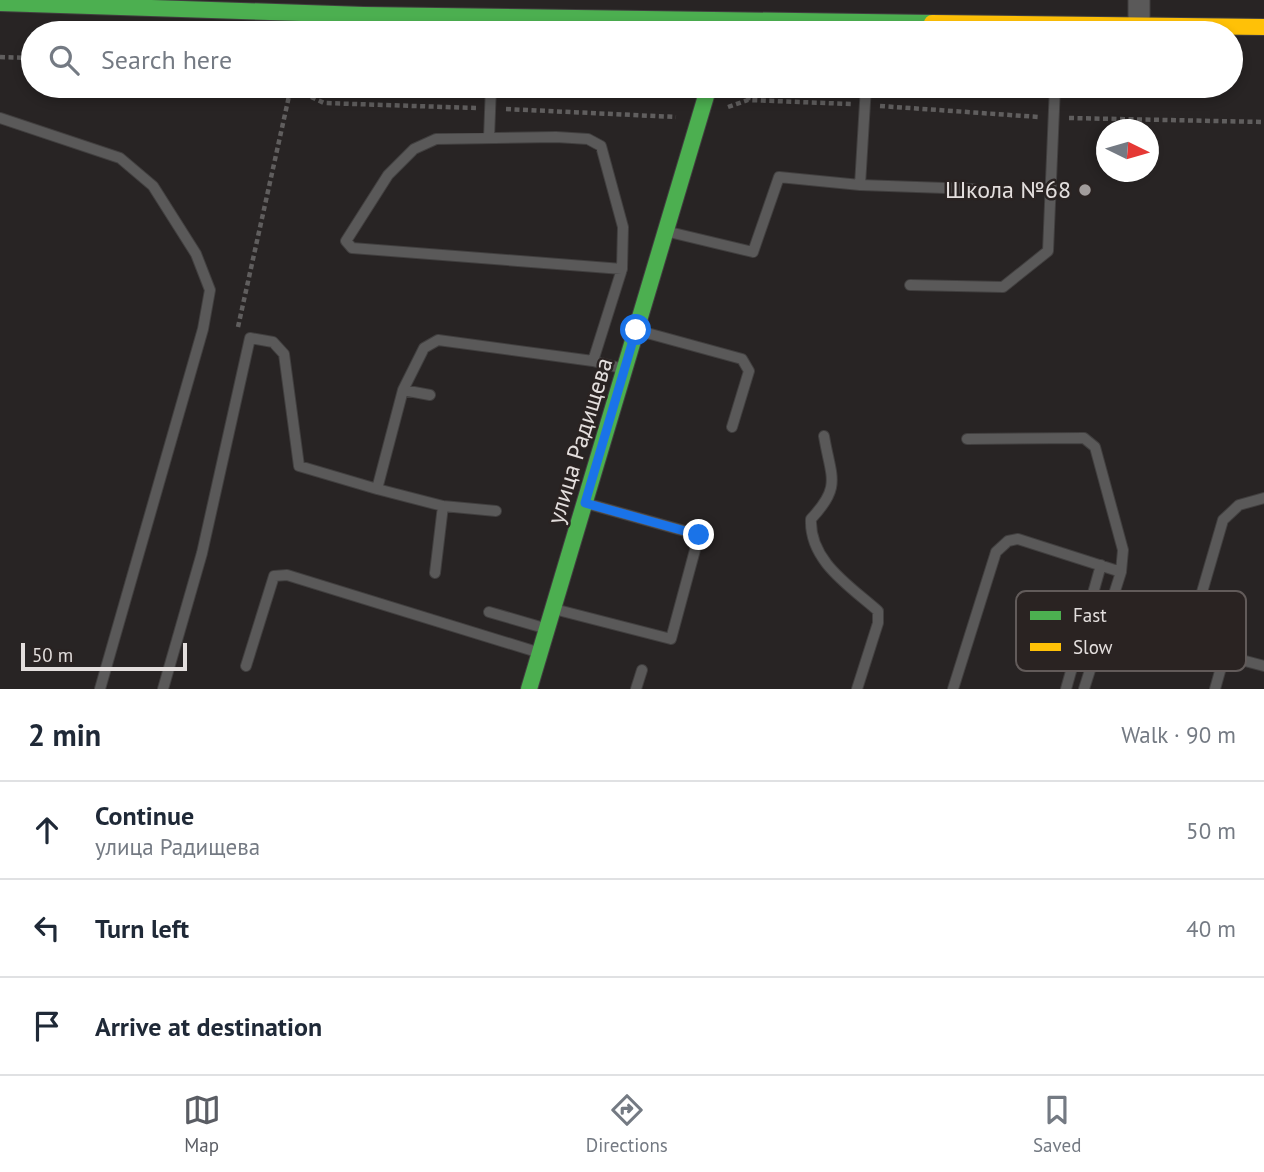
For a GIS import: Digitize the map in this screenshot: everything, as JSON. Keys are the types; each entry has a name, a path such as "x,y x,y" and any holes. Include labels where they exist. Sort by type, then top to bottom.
{"main road":[{"path":"0,3 364,8 463,21"},
{"path":"525,21 621,9 690,21"},
{"path":"826,21 876,18 926,21"},
{"path":"1243,26 1264,27"},
{"name":"улица Радищева","path":"529,689 706,98"}],"street":[{"path":"1139,0 1139,21"}],"lane":[{"path":"489,138 491,98"},
{"path":"860,185 864,98"},
{"path":"910,285 1003,287 1048,251 1054,98"},
{"path":"0,118 120,158 153,186 195,254 210,290 203,329 100,689"},
{"path":"593,361 622,269 623,227 601,146 588,139 436,139 414,149 388,175 346,241 352,248 622,269"},
{"path":"664,230 753,252 779,177 860,185 973,189"},
{"path":"636,330 742,359 750,372 732,428"},
{"path":"163,689 202,553 250,338 273,342 284,354 299,466 443,506 496,510"},
{"path":"377,489 403,390 424,348 438,340 593,361 625,369"},
{"path":"403,390 430,395"},
{"path":"824,436 833,488 829,499 811,519 810,528 821,559 878,611 878,623 857,689"},
{"path":"967,439 1084,438 1095,447 1123,550 1121,572 1115,591"},
{"path":"1202,591 1223,520 1239,505 1264,498"},
{"path":"554,609 671,639 699,535 585,503"},
{"path":"435,573 443,506"},
{"path":"953,689 996,552 1008,541 1018,539 1121,572"},
{"path":"1094,591 1101,565"},
{"path":"246,666 274,576 286,575 540,653"},
{"path":"489,612 547,629"},
{"path":"1246,662 1264,666"},
{"path":"636,689 642,670"},
{"path":"1066,689 1071,671"},
{"path":"1084,689 1090,671"},
{"path":"1214,689 1220,671"}],"path":[{"path":"0,57 21,58"},
{"path":"700,118 748,100 863,105"}],"traffic: fast":[{"path":"0,3 364,15 790,21"},
{"path":"529,689 705,98"}],"traffic: slow":[{"path":"1243,27 1264,27"}],"place":[{"name":"Школа №68","path":"1085,190"}],"route":[{"path":"636,330 585,503 699,535"}]}
